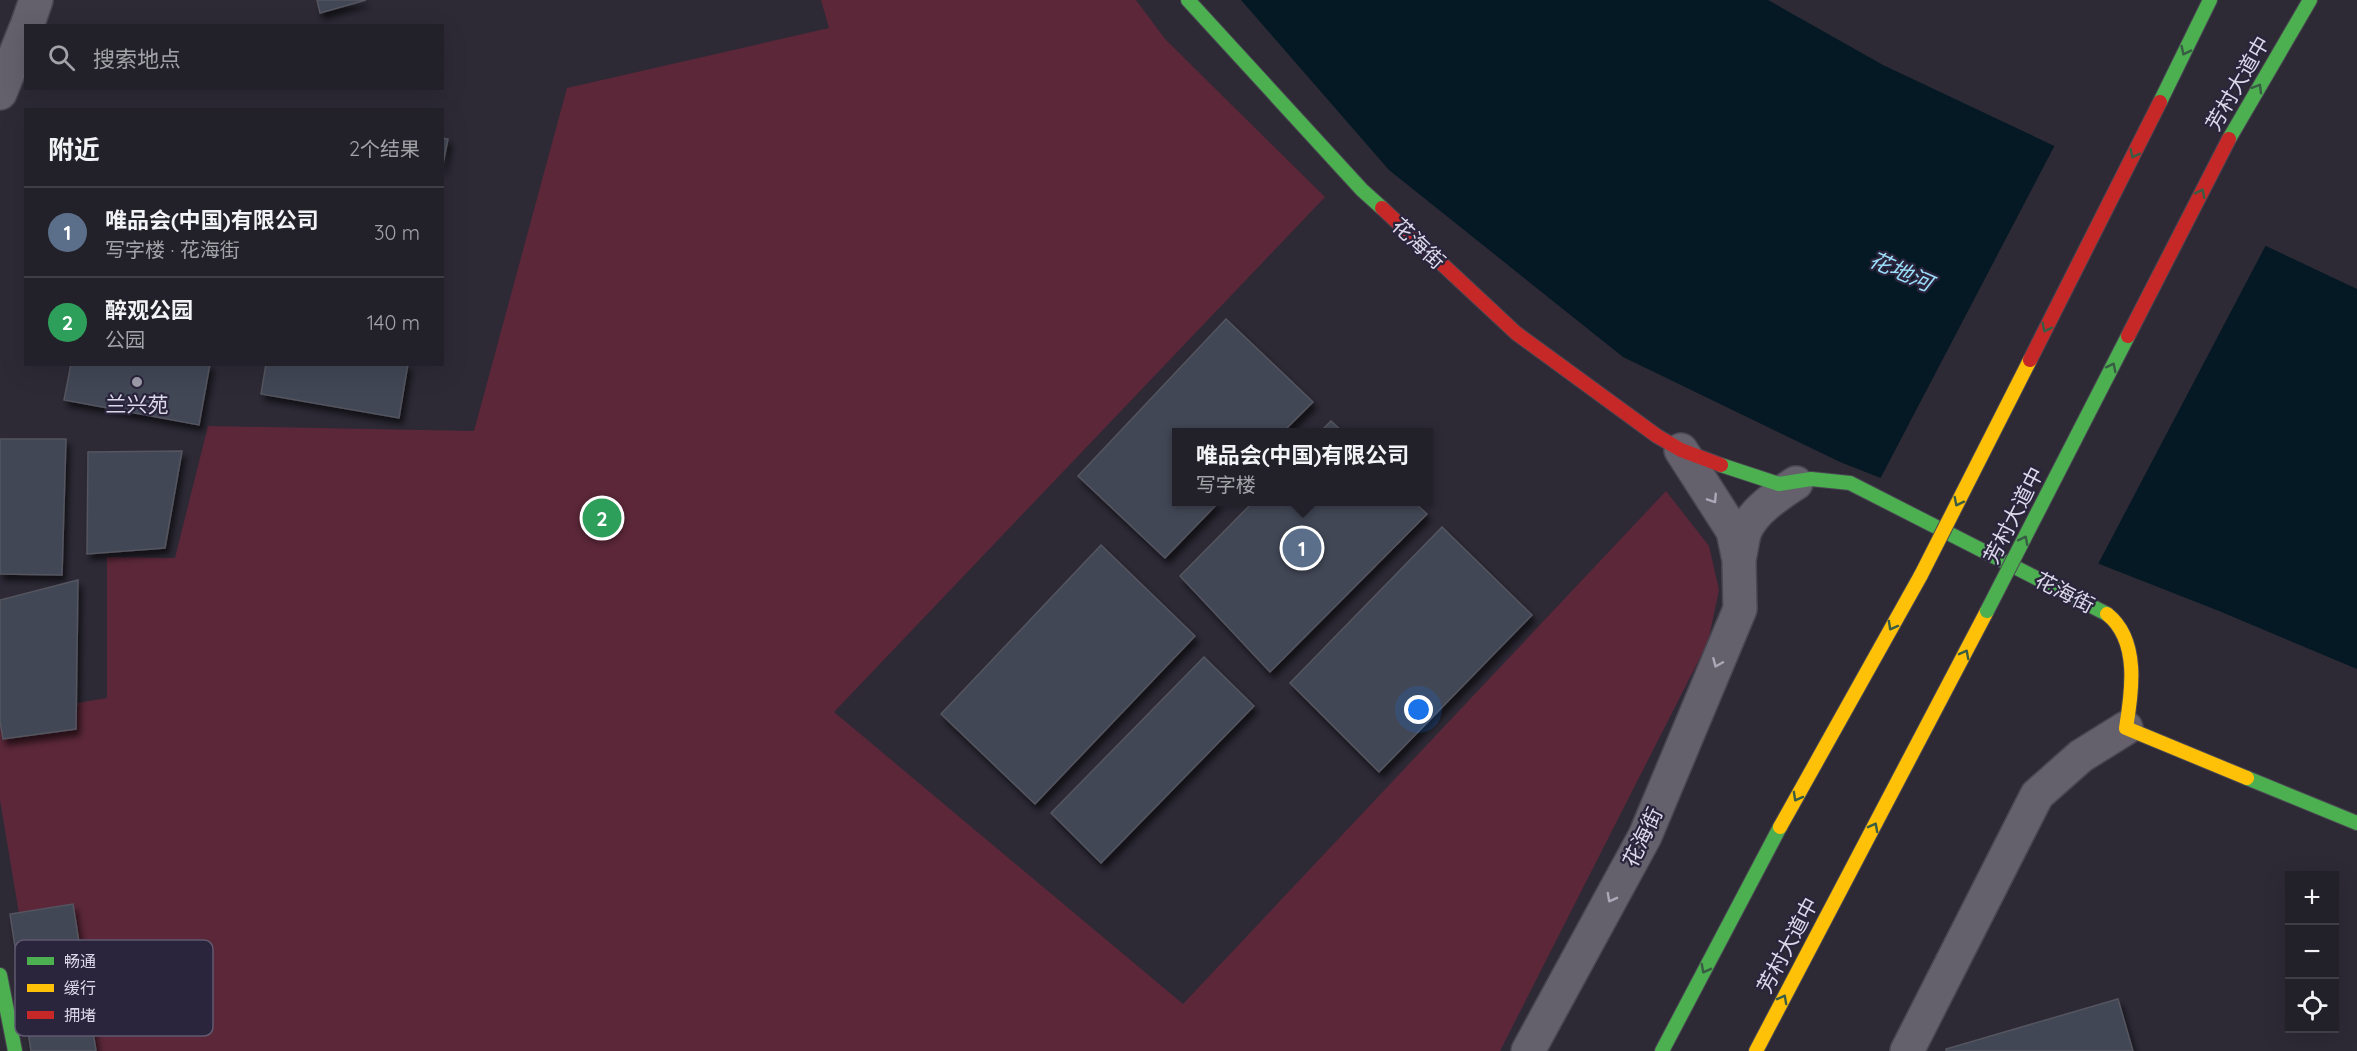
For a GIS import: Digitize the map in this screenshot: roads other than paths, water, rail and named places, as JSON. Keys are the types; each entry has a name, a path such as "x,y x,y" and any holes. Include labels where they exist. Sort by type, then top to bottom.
{"main road":[{"name":"花海街","path":"1188,0 1362,190 1515,333 1657,436 1681,450 1779,484 1811,479 1850,483 2110,615 2125,639 2131,669 2131,699 2126,728"},
{"path":"1662,1051 1770,845 1921,575 2210,0"},
{"name":"芳村大道中","path":"1756,1051 1987,611 2229,139 2310,0"},
{"path":"2126,728 2357,823"},
{"path":"0,975 15,1051"}],"street":[{"path":"27,24 36,0"},
{"path":"3,83 24,32"},
{"name":"花海街","path":"1528,1051 1645,836 1740,609 1740,560 1733,531 1681,450"},
{"path":"1740,560 1745,531 1758,513 1772,498 1796,483"},
{"path":"1907,1051 2037,795 2081,756 2126,728"}],"water":[{"name":"花地河","path":"1241,0 1768,0 1883,65 2357,289 2357,669 2219,611 1840,462 1623,357 1389,170"}],"place":[{"name":"兰兴苑","path":"137,382"},
{"name":"醉观公园","path":"602,518"},
{"name":"唯品会(中国)有限公司","path":"1302,548"}]}
